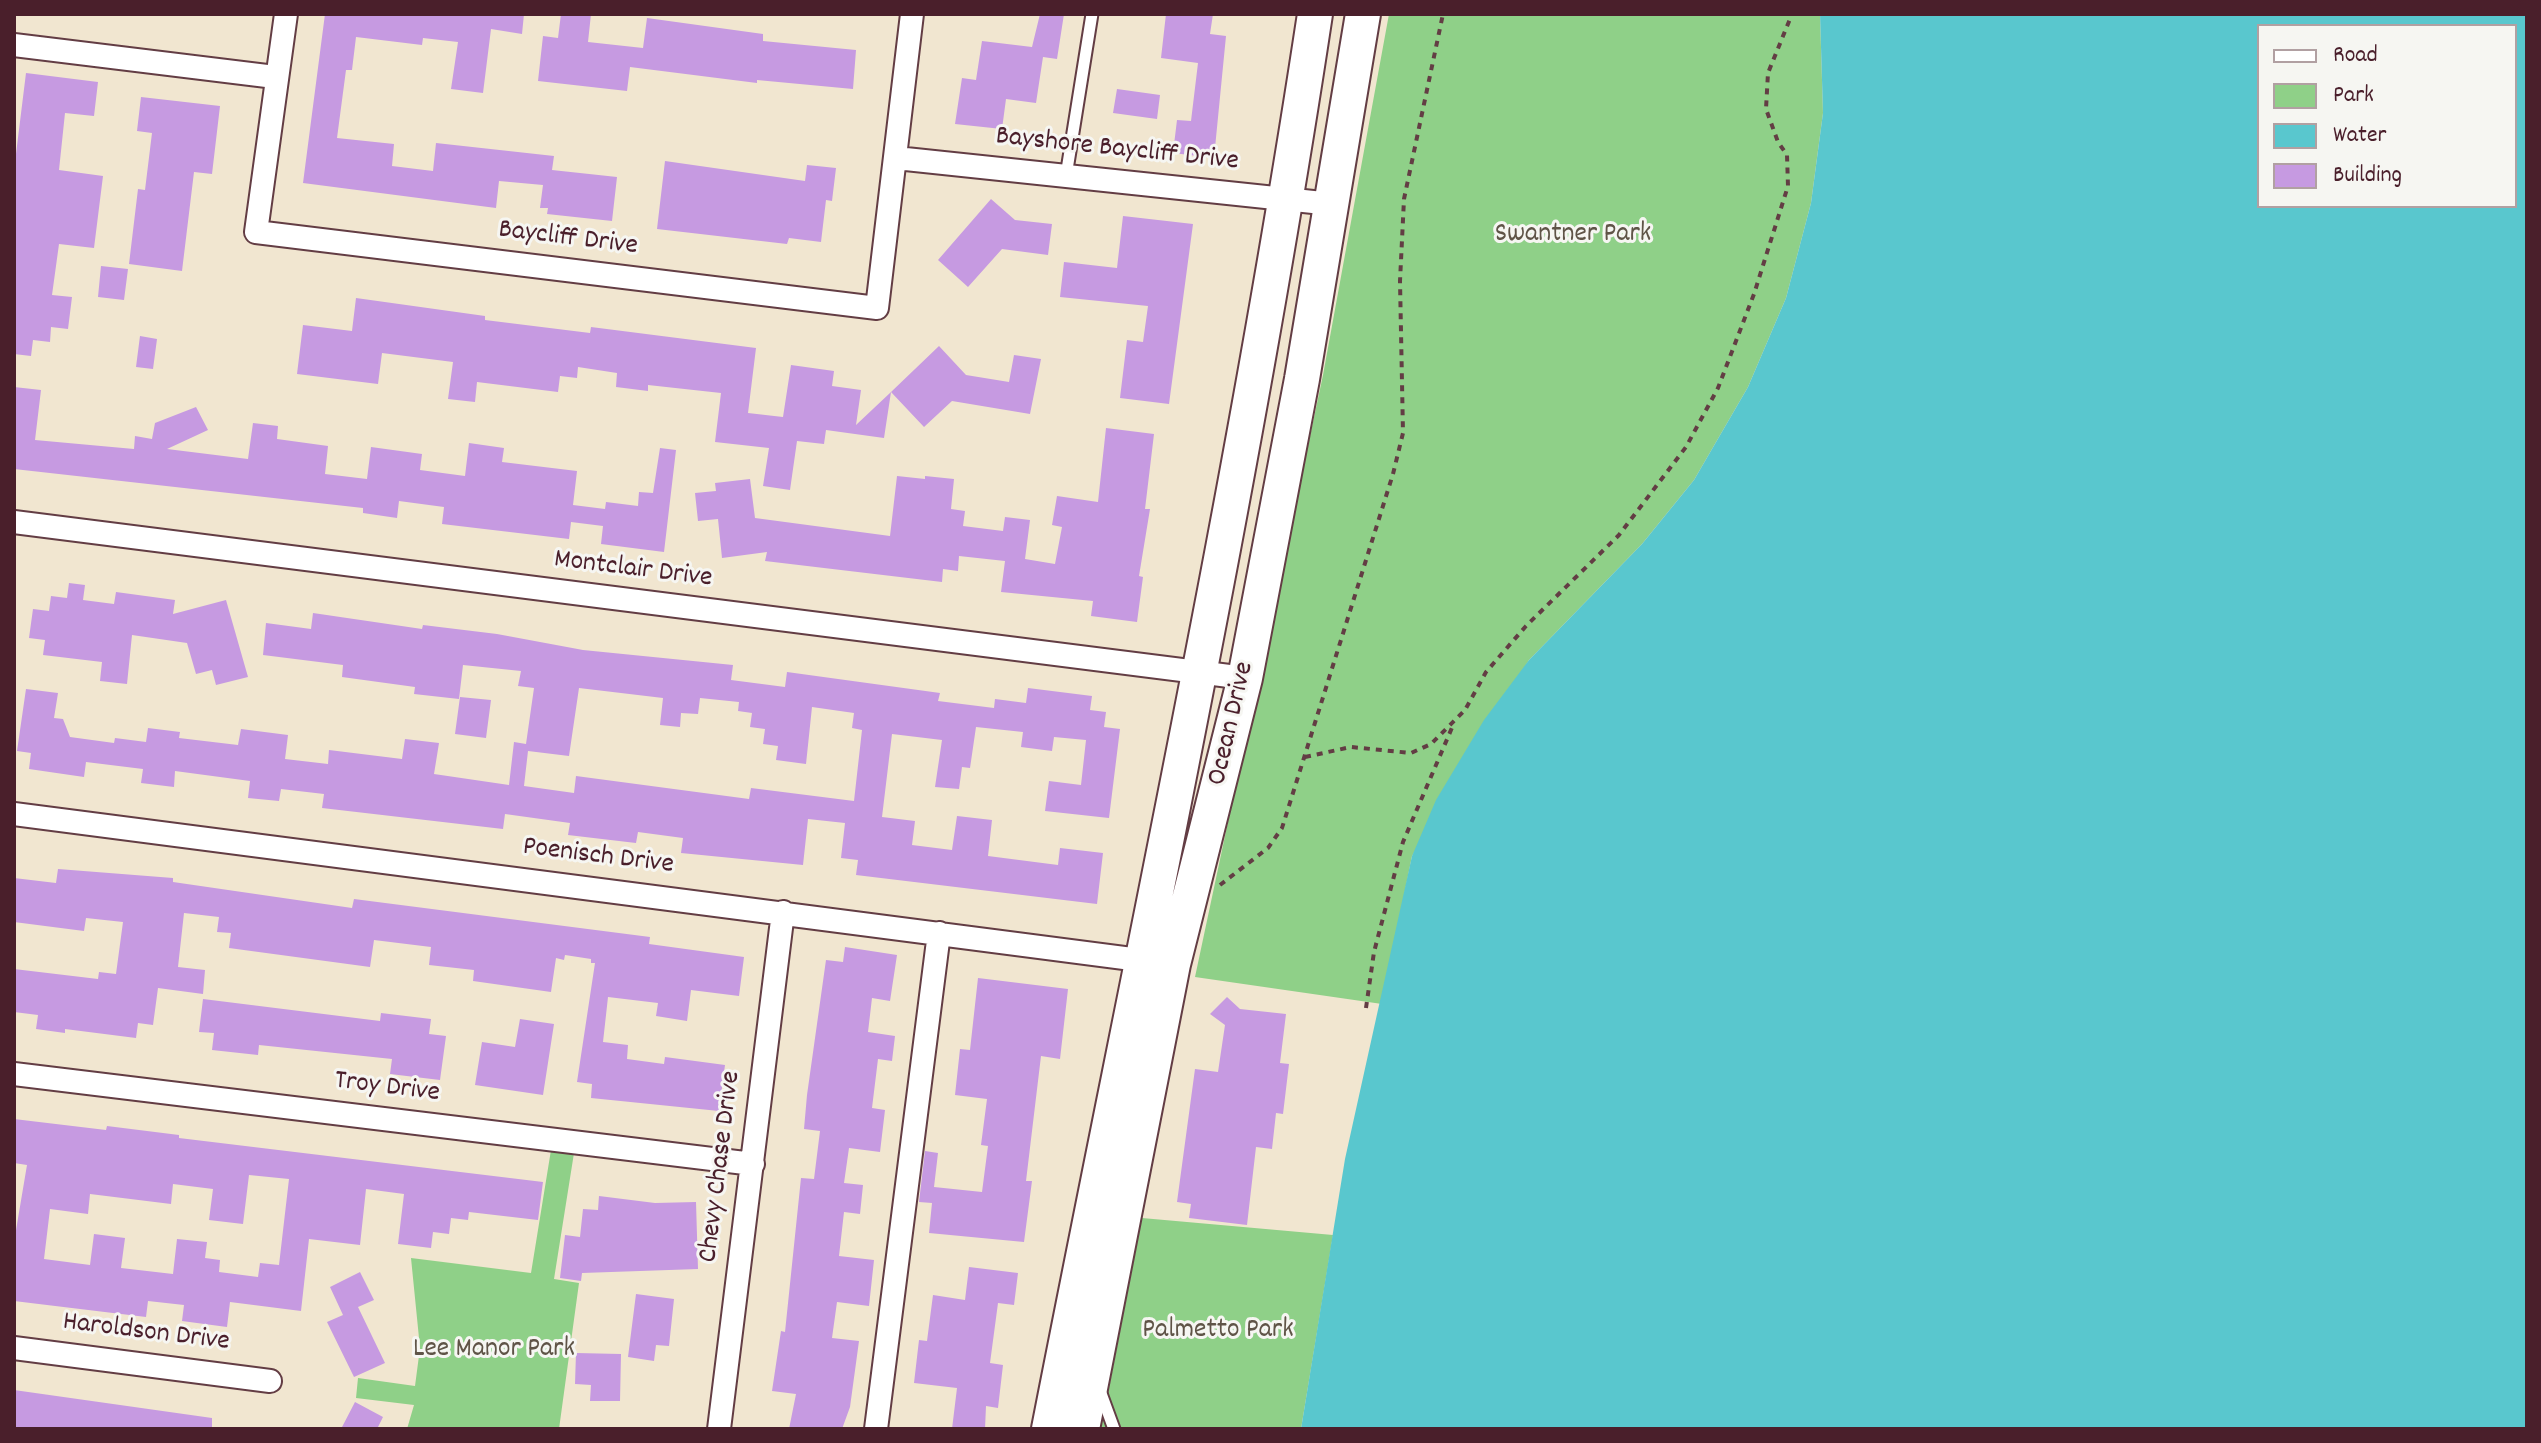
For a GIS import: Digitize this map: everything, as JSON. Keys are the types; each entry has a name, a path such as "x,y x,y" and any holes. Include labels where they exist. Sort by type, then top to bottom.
{"main road":[{"name":"Ocean Drive","path":"1049,1429 1118,1166 1159,962 1201,673 1287,199 1315,14"},
{"name":"Ocean Drive","path":"1159,962 1245,678 1332,204 1363,14"},
{"path":"1238,468 1284,474"},
{"name":"Ocean Drive","path":"1082,1429 1093,1372 1118,1166"}],"street":[{"path":"14,45 275,77 286,14"},
{"path":"896,158 912,14"},
{"name":"Baycliff Drive","path":"275,77 256,232 877,308 896,158"},
{"name":"Bayshore Baycliff Drive","path":"896,158 1332,204"},
{"name":"Montclair Drive","path":"14,522 1245,678"},
{"name":"Poenisch Drive","path":"14,814 1159,962"},
{"name":"Chevy Chase Drive","path":"719,1429 783,912"},
{"path":"876,1429 939,933"},
{"name":"Troy Drive","path":"14,1074 753,1164"},
{"name":"Haroldson Drive","path":"14,1348 270,1381"}],"lane":[{"path":"1066,176 1092,14"},
{"path":"1093,1372 1114,1429"}],"path":[{"path":"1208,894 1268,848 1282,828 1358,596 1403,433 1400,281 1404,199 1443,14"},
{"path":"1305,757 1351,747 1411,753 1431,744 1465,710 1486,672 1526,626 1619,535 1686,447 1718,388 1754,294 1788,186 1787,155 1778,142 1766,109 1768,73 1792,14"},
{"path":"1366,1008 1374,952 1403,842 1455,720"}],"green space":[{"name":"Swantner Park","path":"1389,14 1820,14 1823,113 1811,203 1786,298 1748,387 1694,480 1642,544 1529,660 1412,856 1382,1004 1195,977 1323,375"},
{"name":"Lee Manor Park","path":"551,1150 574,1153 554,1279 579,1283 559,1429 407,1429 414,1405 356,1398 358,1378 415,1386 420,1348 411,1258 531,1273"},
{"name":"Palmetto Park","path":"1142,1218 1333,1235 1301,1429 1101,1429"}],"water":[{"path":"1820,14 2527,14 2527,1429 1301,1429 1345,1159 1412,856 1436,800 1484,720 1529,660 1642,544 1694,480 1748,387 1786,298 1811,203 1823,113"}],"building":[{"path":"325,14 524,14 522,34 491,29 483,93 451,89 458,42 423,38 422,45 356,37 352,70 346,70 337,138 394,144 392,166 433,171 436,143 554,156 552,170 617,177 612,221 547,214 548,208 540,208 543,185 499,181 496,208 303,183"},
{"path":"561,14 591,14 588,42 643,48 647,18 763,34 763,41 856,50 853,89 757,80 757,83 630,67 627,91 538,81 543,36 558,38"},
{"path":"1040,14 1064,14 1057,59 1043,57 1036,103 1006,99 1002,129 955,124 962,78 976,80 982,41 1032,47"},
{"path":"1166,14 1213,14 1210,34 1226,36 1214,158 1173,153 1177,120 1191,121 1198,63 1161,58"},
{"path":"26,73 98,82 94,116 65,113 59,170 103,176 94,248 59,244 52,295 72,297 68,329 51,327 50,342 33,340 31,356 14,354 14,170"},
{"path":"1117,89 1160,95 1157,119 1113,113"},
{"path":"141,97 220,106 212,174 194,172 182,271 129,264 138,189 145,190 152,133 137,131"},
{"path":"665,161 805,181 807,165 836,168 832,201 826,200 821,242 789,238 787,244 657,229"},
{"path":"991,199 1015,220 1052,224 1048,255 1002,249 968,287 938,260"},
{"path":"1123,216 1193,224 1169,404 1120,398 1127,340 1143,342 1148,306 1060,297 1064,262 1117,268"},
{"path":"101,266 128,269 124,300 98,297"},
{"path":"356,298 485,316 485,320 590,333 591,327 756,348 748,413 783,417 791,365 834,371 832,386 861,390 856,425 891,392 884,438 826,430 824,444 797,441 790,490 763,486 769,448 715,442 721,393 648,385 648,391 616,387 617,373 578,367 577,378 560,376 558,392 477,382 475,402 448,399 453,362 382,353 378,384 297,374 303,325 352,331"},
{"path":"140,336 157,339 153,369 136,367"},
{"path":"939,346 966,375 1009,382 1014,355 1041,359 1030,414 952,401 924,427 891,392"},
{"path":"14,387 41,390 35,440 134,449 135,436 152,439 155,423 196,407 208,430 167,449 248,459 253,423 278,426 277,439 328,446 325,474 367,479 371,447 422,454 420,470 465,476 469,443 504,448 502,462 577,471 573,505 605,509 606,502 638,506 639,492 653,493 660,448 676,450 664,552 601,544 603,526 571,522 569,539 442,524 444,507 399,501 397,518 363,513 363,508 14,469"},
{"path":"1106,428 1154,434 1145,509 1150,509 1139,576 1143,577 1137,622 1091,616 1093,601 1001,592 1005,561 959,556 958,571 943,569 942,582 765,561 767,552 722,558 718,519 698,521 695,493 716,491 715,483 750,479 755,518 890,536 897,476 954,479 951,509 965,511 963,526 1003,531 1005,517 1030,520 1025,559 1055,564 1062,527 1052,525 1057,496 1098,502"},
{"path":"69,583 85,585 83,600 114,604 116,592 175,600 173,614 226,600 248,677 216,685 212,670 196,674 187,643 132,635 127,684 100,681 102,662 43,655 45,640 29,638 33,609 49,611 51,596 67,598"},
{"path":"313,613 422,629 423,625 497,634 583,650 733,665 731,680 785,687 787,672 940,693 938,701 994,708 995,699 1026,703 1028,688 1092,696 1090,710 1106,712 1104,727 1120,729 1109,818 1045,811 1049,781 1081,785 1086,740 1054,737 1052,751 1021,747 1023,732 976,727 970,768 962,767 959,789 935,787 942,740 892,734 882,817 915,821 912,845 952,850 957,816 992,820 988,856 1058,865 1060,848 1103,853 1097,904 856,875 858,860 841,858 845,823 808,819 803,865 681,853 683,838 638,832 636,843 568,835 570,823 505,814 503,829 322,808 324,794 281,789 279,801 248,798 250,781 175,771 174,787 141,783 143,769 86,762 84,777 29,769 31,753 17,751 26,689 58,693 54,718 63,719 70,737 114,743 115,738 146,742 148,728 180,732 179,738 238,745 241,729 288,735 285,759 328,764 329,750 402,759 405,739 439,743 434,774 509,785 514,742 526,744 534,688 518,686 521,671 463,665 459,699 414,694 415,687 342,677 343,665 263,655 266,623 311,629","holes":["579,688 663,698 660,725 680,727 681,713 698,714 700,698 739,702 738,711 752,713 750,727 765,729 763,744 778,746 776,760 806,764 812,707 854,713 852,728 862,730 854,801 751,788 749,799 576,776 574,793 524,786 528,751 569,756"]},
{"path":"460,697 491,700 486,738 455,734"},
{"path":"58,869 173,878 173,882 352,908 354,899 650,937 649,944 744,957 739,996 691,990 687,1021 656,1016 658,1003 608,997 603,1042 628,1045 627,1059 664,1064 665,1057 725,1065 719,1111 591,1098 592,1084 577,1082 595,963 591,963 591,959 565,955 564,960 556,958 551,992 473,981 474,970 429,965 431,947 374,940 370,967 229,948 231,933 217,932 219,917 184,913 178,967 205,970 203,994 158,988 153,1025 138,1023 136,1038 65,1029 65,1033 36,1029 38,1015 14,1012 14,969 98,979 99,972 116,974 123,922 86,918 84,931 14,922 14,878 56,883"},
{"path":"845,947 897,955 890,1001 872,998 868,1032 895,1036 892,1061 878,1059 872,1108 885,1110 880,1152 849,1148 844,1183 863,1185 860,1214 844,1212 839,1256 874,1260 869,1306 837,1302 832,1338 859,1341 850,1407 842,1429 789,1429 796,1394 772,1391 781,1331 785,1332 801,1178 814,1179 820,1131 804,1129 826,960 843,962"},
{"path":"978,978 1068,989 1060,1059 1041,1056 1026,1181 1032,1181 1024,1242 929,1233 932,1203 919,1202 925,1151 938,1153 934,1187 982,1192 988,1146 981,1145 987,1099 955,1095 960,1049 970,1050"},
{"path":"1227,997 1240,1009 1286,1014 1280,1063 1289,1064 1283,1114 1276,1113 1272,1149 1256,1147 1247,1225 1189,1218 1191,1204 1177,1202 1195,1069 1218,1072 1225,1025 1210,1014"},
{"path":"203,999 380,1021 381,1013 431,1019 429,1034 446,1036 440,1080 390,1074 392,1059 259,1045 258,1055 212,1050 214,1033 199,1032"},
{"path":"520,1019 554,1024 543,1095 475,1085 482,1042 515,1047"},
{"path":"14,1119 106,1130 107,1126 179,1135 179,1138 543,1182 538,1220 469,1212 468,1220 451,1218 449,1234 433,1232 431,1248 398,1244 404,1194 366,1189 360,1245 309,1239 301,1311 230,1302 227,1327 182,1321 184,1305 148,1301 146,1317 14,1301 14,1242 27,1165 14,1163","holes":["249,1175 289,1179 279,1265 260,1263 258,1277 219,1272 220,1260 205,1258 207,1242 177,1239 173,1274 121,1268 125,1238 94,1234 90,1265 44,1259 50,1209 88,1214 90,1194 171,1204 173,1184 213,1189 209,1220 243,1224"]},
{"path":"599,1196 655,1203 696,1202 698,1269 582,1273 581,1281 560,1278 565,1235 580,1237 583,1209 598,1210"},
{"path":"969,1267 1018,1273 1014,1305 998,1303 990,1363 1003,1365 998,1408 986,1406 985,1429 952,1429 957,1388 914,1383 919,1340 927,1341 933,1295 965,1300"},
{"path":"360,1272 374,1300 358,1307 385,1363 354,1377 327,1322 343,1315 330,1287"},
{"path":"636,1294 674,1299 669,1346 656,1345 654,1361 628,1357"},
{"path":"576,1353 621,1354 620,1401 590,1401 591,1385 575,1384"},
{"path":"14,1390 212,1418 212,1429 14,1429"},
{"path":"355,1402 383,1417 377,1429 341,1429"}]}
